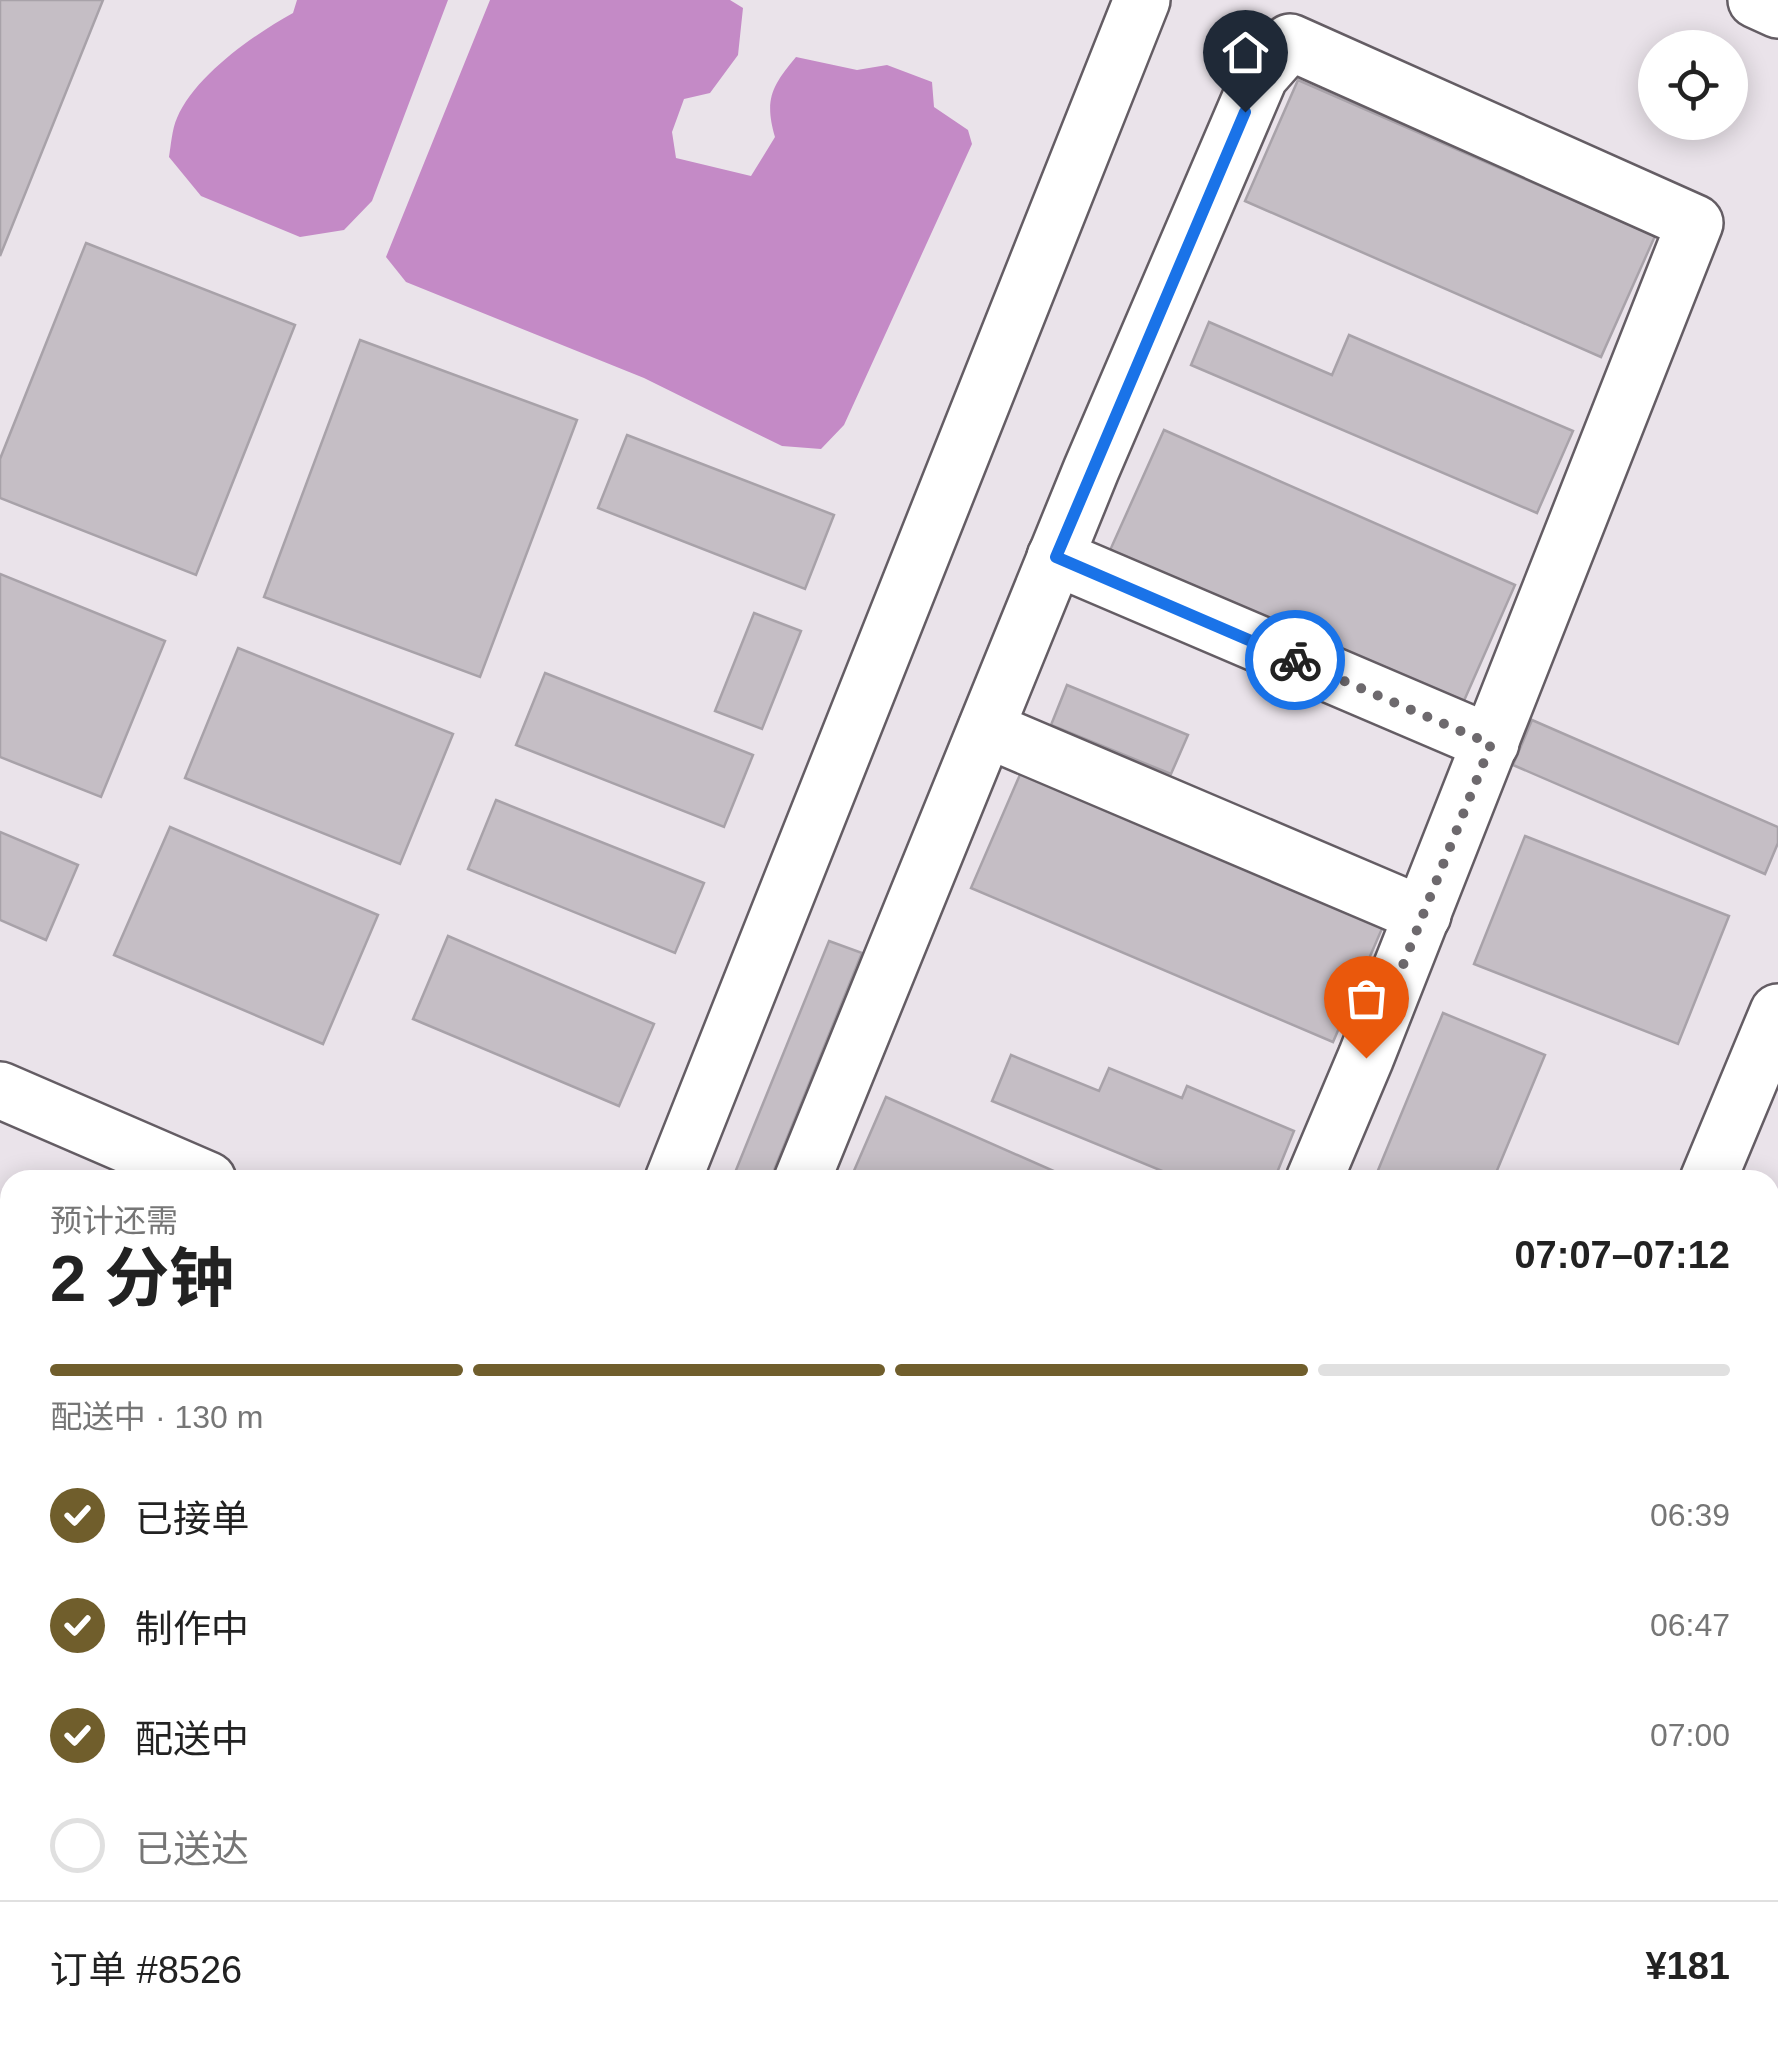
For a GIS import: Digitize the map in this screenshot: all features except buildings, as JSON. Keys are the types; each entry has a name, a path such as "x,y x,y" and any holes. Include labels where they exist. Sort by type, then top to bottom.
{"street":[{"path":"677,1170 1142,0"},
{"path":"1756,0 1778,10"},
{"path":"806,1170 1056,557 1260,76 1290,42 1695,223 1491,744 1318,1170"},
{"path":"1056,557 1491,744"},
{"path":"986,729 1423,914"},
{"path":"1713,1170 1767,1065 1778,1012"},
{"path":"0,1090 185,1170"}],"shaded area":[{"path":"297,0 448,0 372,201 344,230 300,237 201,196 169,157 177,118 197,87 243,45 293,13"},
{"path":"490,0 730,0 743,8 738,55 710,93 684,99 672,132 676,158 751,176 775,137 770,113 772,94 796,57 857,70 887,65 932,82 934,107 968,130 972,144 844,425 821,449 782,446 644,378 406,282 386,257"}],"way so far":[{"path":"1295,660 1491,744 1366,1058"}],"route":[{"path":"1245,112 1056,557 1295,660"}]}
